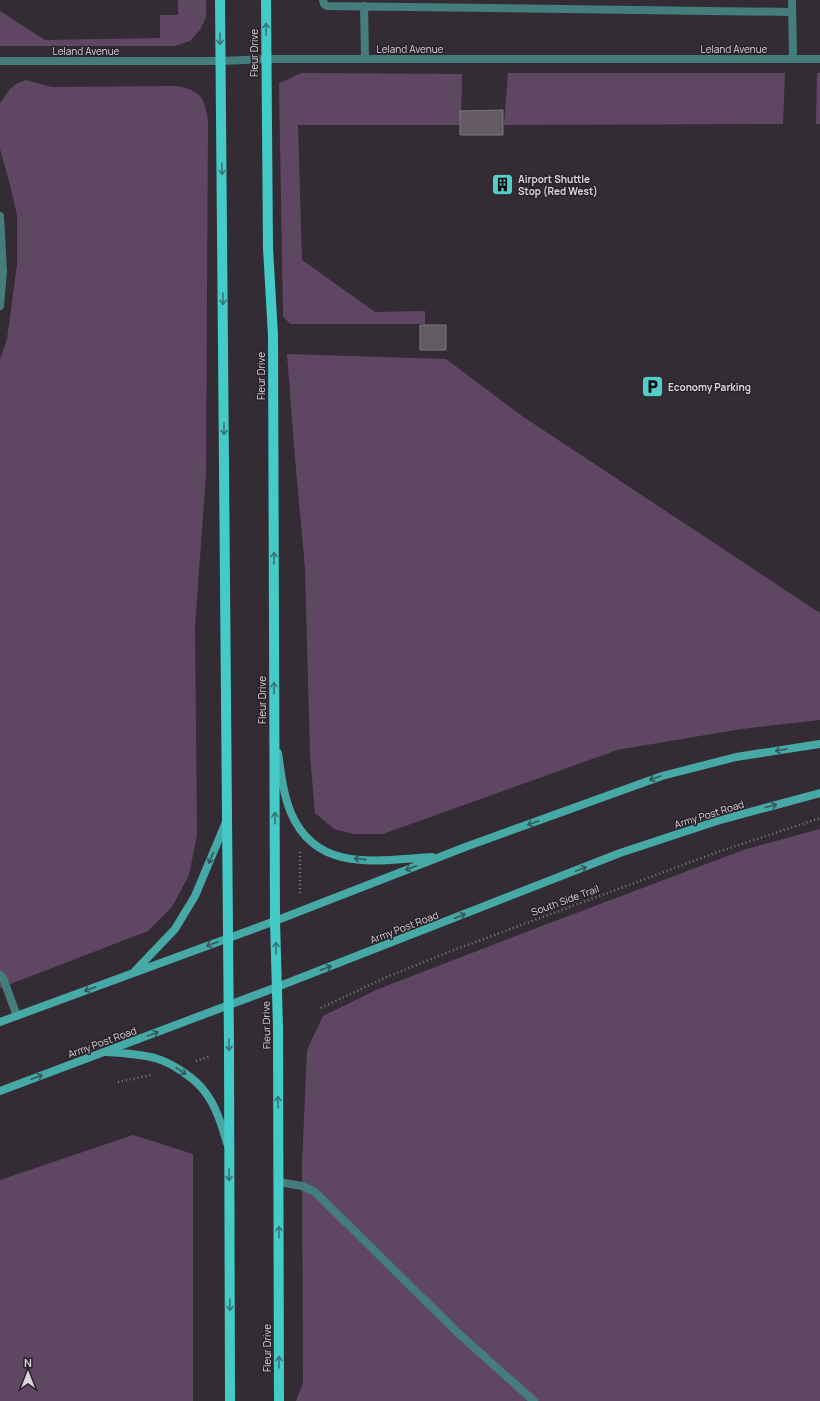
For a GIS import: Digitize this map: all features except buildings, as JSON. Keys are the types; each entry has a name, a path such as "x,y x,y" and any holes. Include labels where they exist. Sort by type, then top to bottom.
{"main road":[{"path":"220,0 224,336 230,1401"},
{"name":"Fleur Drive","path":"266,0 268,248 273,336 275,921 278,1027 279,1401"},
{"path":"274,736 285,794 291,813 307,838 324,851 345,858 368,860 441,856"},
{"path":"0,1022 275,921 441,856 662,776 736,757 820,744"},
{"name":"Army Post Road","path":"0,1091 228,1006 620,853 717,821 820,793"},
{"path":"133,973 175,929 195,896 227,822"},
{"path":"103,1052 133,1054 156,1059 176,1068 192,1079 205,1092 216,1112 229,1151"}],"street":[{"path":"323,0 324,4 327,6 792,12"},
{"path":"792,0 792,59"},
{"path":"364,6 365,59"},
{"name":"Leland Avenue","path":"0,61 220,61 266,59 820,59"},
{"path":"0,216 3,272 0,306"},
{"path":"0,975 3,978 17,1016"},
{"path":"279,1182 302,1186 315,1192 458,1333 534,1401"}],"path":[{"name":"South Side Trail","path":"321,1008 382,979 446,953 715,853 820,818"},
{"path":"300,851 300,894"},
{"path":"193,1062 211,1056"},
{"path":"118,1082 153,1074"}],"shaded area":[{"path":"178,0 206,0 206,17 200,30 190,41 175,46 0,46 0,11 45,40 160,38 160,15 178,15"},
{"path":"302,73 462,74 461,125 298,125 302,260 375,312 425,311 425,324 290,324 283,316 279,83"},
{"path":"508,73 785,73 783,124 504,125"},
{"path":"817,73 820,73 820,124 816,124"},
{"path":"26,80 52,87 178,86 197,93 203,100 207,112 206,475 195,627 197,835 189,875 172,907 148,931 0,988 0,359 7,339 17,265 17,215 0,149 0,103 10,89 16,84"},
{"path":"287,354 446,359 522,416 820,613 820,720 741,729 617,750 383,834 354,834 334,829 315,813 310,755 305,568"},
{"path":"820,829 820,1401 296,1401 303,1383 302,1164 307,1050 323,1016 376,990 746,849"},
{"path":"133,1135 193,1154 193,1401 0,1401 0,1180"}],"place":[{"name":"Airport Shuttle Stop (Red West)","path":"502,185"},
{"name":"Economy Parking","path":"652,387"}]}
